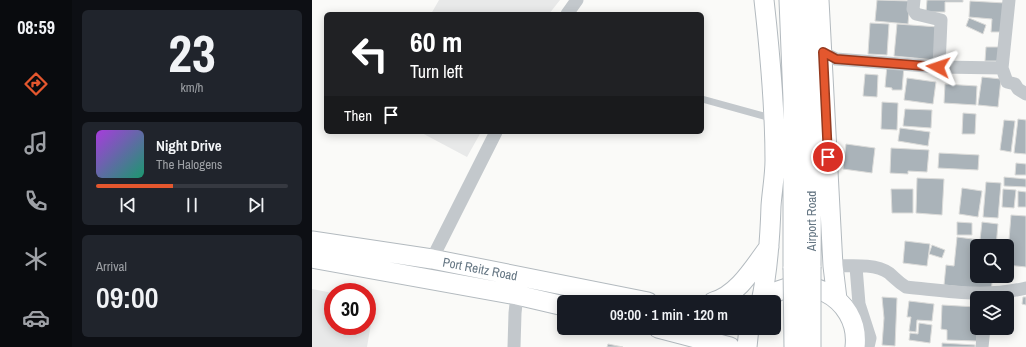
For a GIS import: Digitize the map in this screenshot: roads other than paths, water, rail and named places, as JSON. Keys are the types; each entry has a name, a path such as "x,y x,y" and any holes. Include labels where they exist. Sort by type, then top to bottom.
{"main road":[{"path":"763,295 770,244 775,162 774,119 764,0"},
{"name":"Airport Road","path":"788,0 793,100 794,347"},
{"name":"Airport Road","path":"806,0 813,146 810,224 811,347"},
{"path":"819,0 823,52 833,266 837,299"},
{"name":"Port Reitz Road","path":"312,241 432,259 613,295"},
{"path":"727,295 741,283 770,244"},
{"path":"312,258 518,295 557,304"},
{"path":"771,295 783,289 802,286 821,289 837,299 844,306 853,323 855,332 855,347"},
{"path":"685,335 730,347"},
{"path":"747,347 748,335"}],"street":[{"path":"568,12 577,0"},
{"path":"914,0 913,9 916,14 939,19 941,22 938,67"},
{"path":"1009,0 1002,68 1007,82 1015,84 1018,89 1026,94"},
{"path":"823,52 836,59 938,67 1002,68"},
{"path":"432,259 495,134"},
{"path":"833,266 875,267 889,273 896,281 906,287 970,294"},
{"path":"856,266 859,304 870,338 868,347"},
{"path":"1013,291 1026,288"},
{"path":"514,347 515,313 518,295"},
{"path":"982,347 983,335"}],"lane":[{"path":"704,100 774,119"}]}
